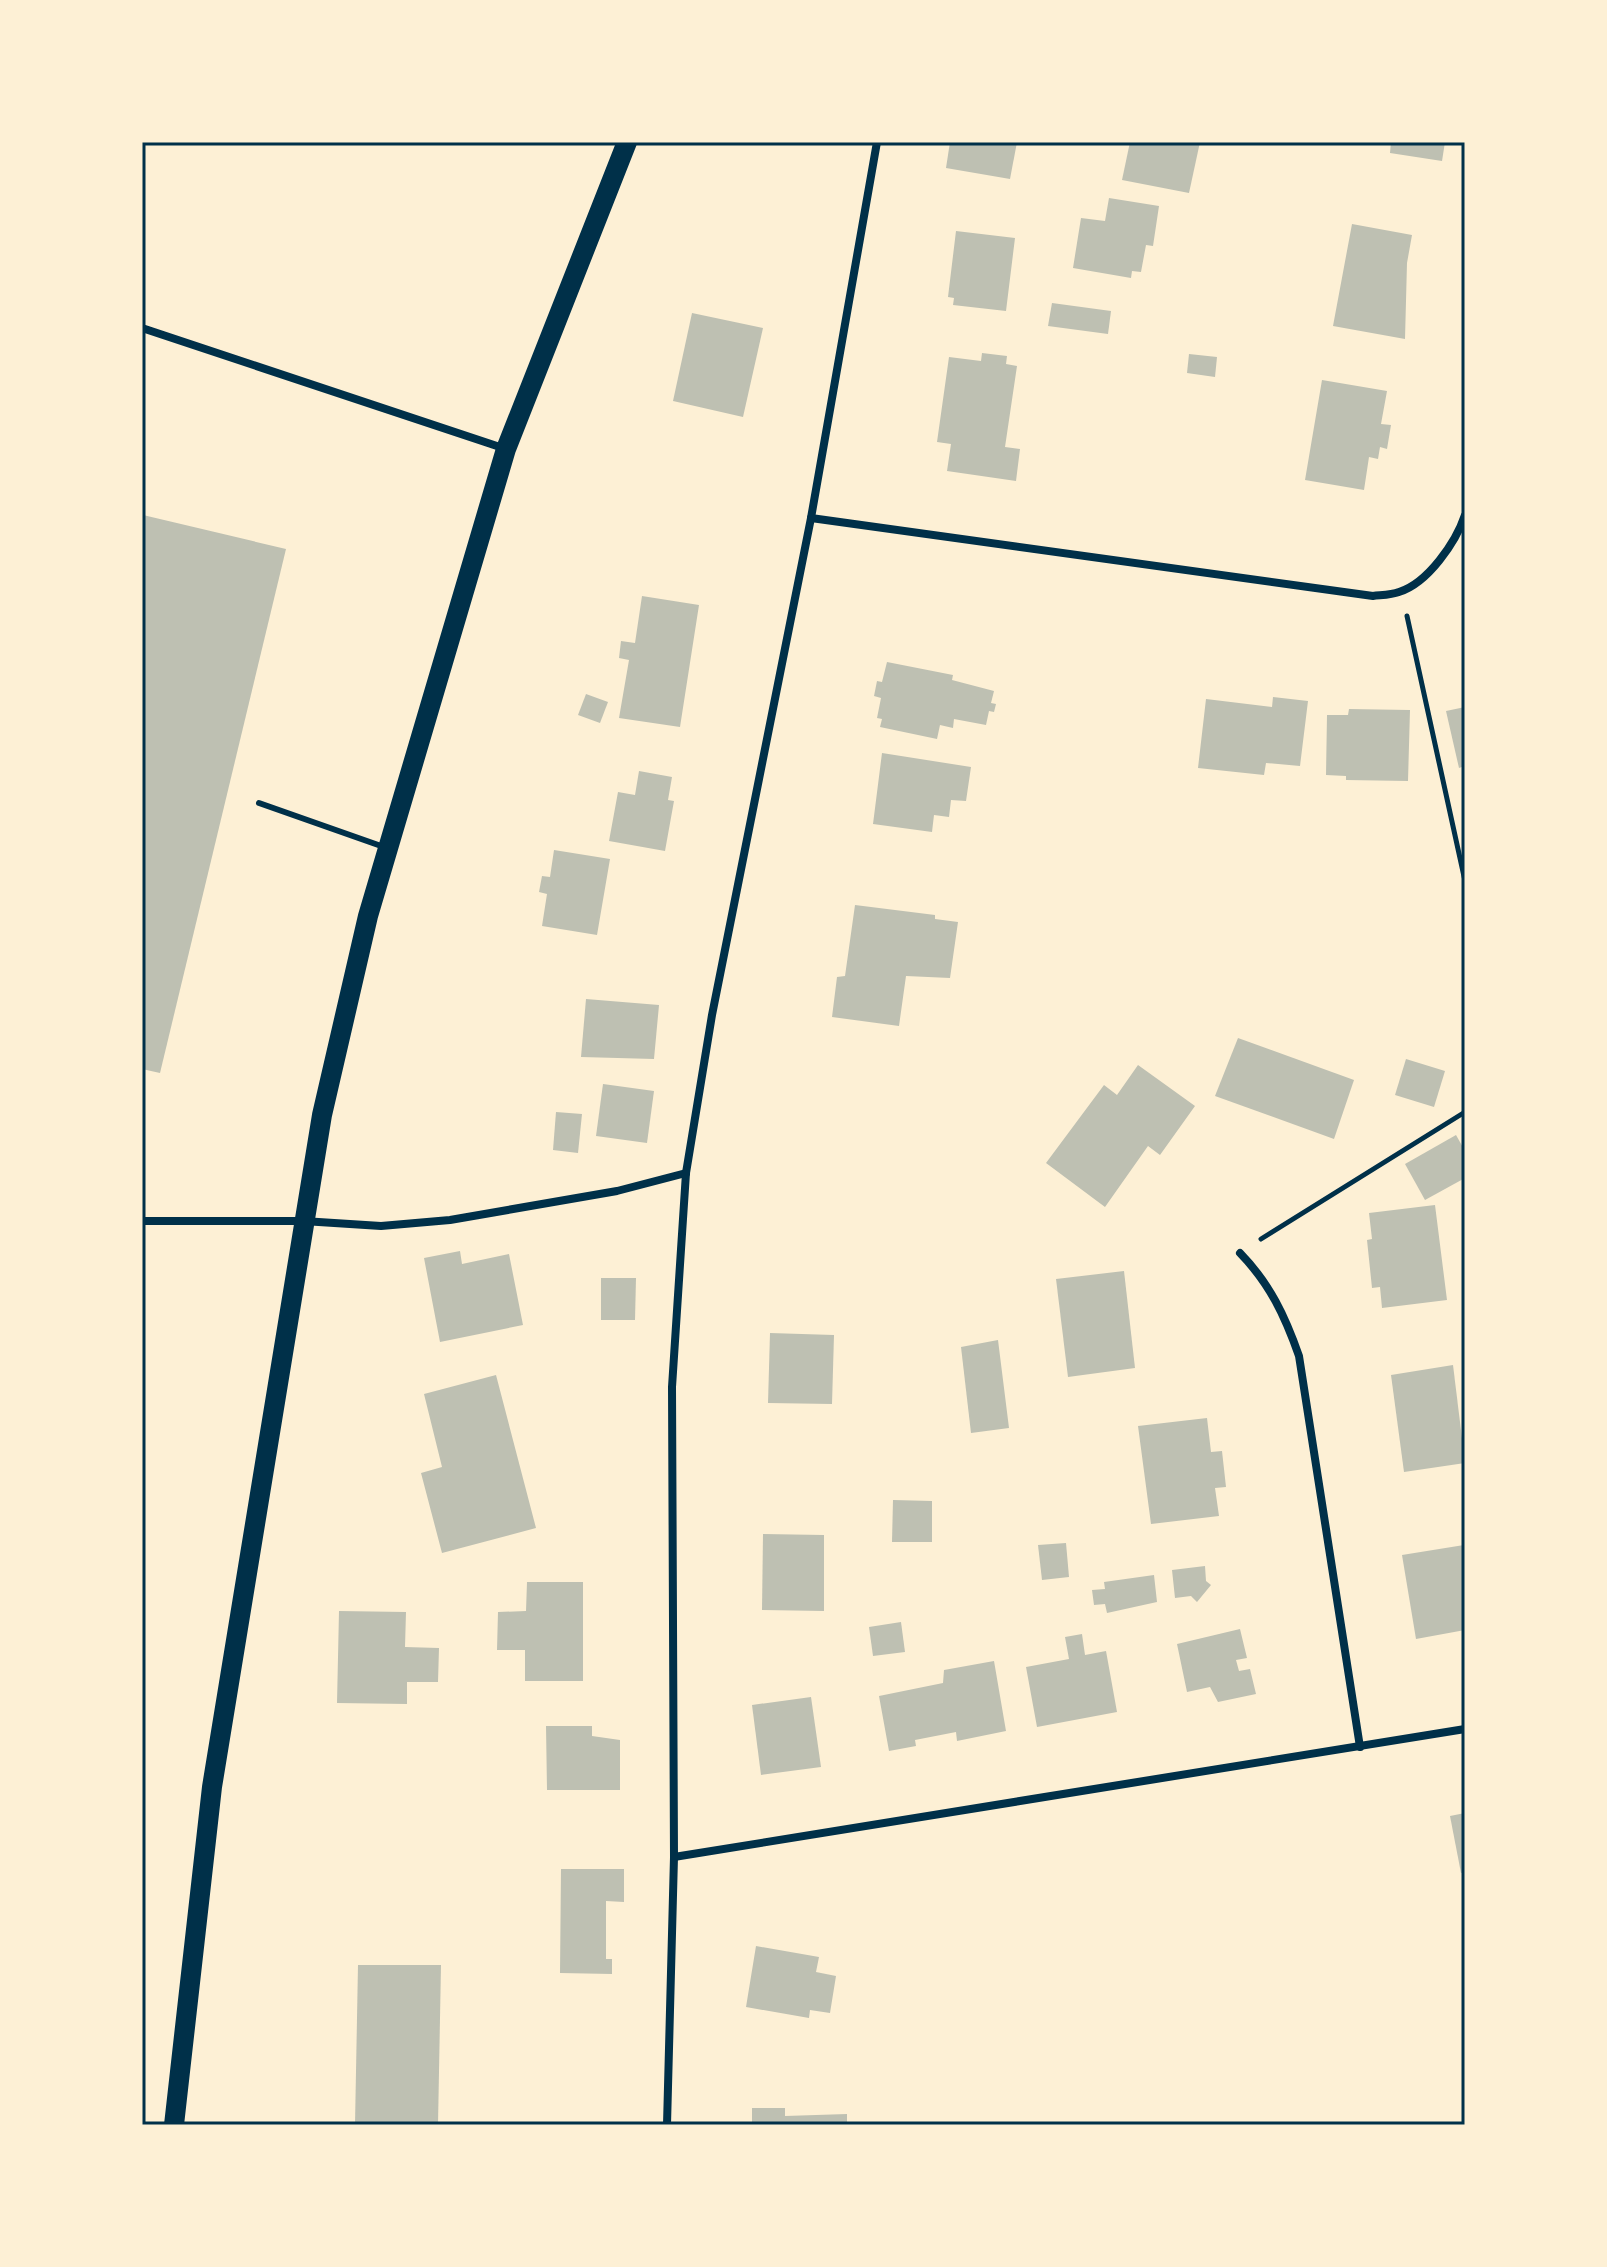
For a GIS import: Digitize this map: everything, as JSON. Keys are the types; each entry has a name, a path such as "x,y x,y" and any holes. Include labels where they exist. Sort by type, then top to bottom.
{"main road":[{"path":"174,2125 212,1787 322,1115 368,916 506,449 627,142"}],"street":[{"path":"667,2125 674,1857 672,1387 686,1173 712,1015 811,518 877,142"},
{"path":"142,328 506,449"},
{"path":"811,518 1373,596 1401,592 1445,553 1465,515"},
{"path":"142,1221 303,1221 381,1226 450,1220 617,1191 686,1173"},
{"path":"1240,1253 1264,1278 1283,1310 1299,1356 1360,1747"},
{"path":"674,1857 1465,1729"}],"lane":[{"path":"259,803 388,848"}],"path":[{"path":"1401,592 1465,881"},
{"path":"1240,1253 1465,1112"}],"building":[{"path":"950,142 1017,142 1010,179 946,168"},
{"path":"1130,142 1200,142 1189,193 1122,180"},
{"path":"1391,142 1445,142 1442,161 1390,153"},
{"path":"1109,198 1159,206 1153,246 1146,245 1141,272 1132,271 1131,278 1073,268 1081,218 1105,221"},
{"path":"1352,224 1412,235 1407,263 1405,339 1333,326"},
{"path":"956,231 1015,238 1006,311 953,305 954,298 948,297"},
{"path":"1052,303 1111,311 1108,334 1048,326"},
{"path":"692,313 763,328 743,417 673,401"},
{"path":"982,353 1007,356 1006,364 1017,366 1005,447 1020,449 1016,481 947,471 951,444 937,442 949,357 981,361"},
{"path":"1189,354 1217,357 1215,377 1187,373"},
{"path":"1322,380 1387,391 1381,424 1391,425 1387,449 1380,447 1378,459 1369,457 1364,490 1305,480"},
{"path":"143,515 286,549 160,1073 142,1069"},
{"path":"642,596 699,605 680,727 619,718 629,660 619,658 621,641 635,643"},
{"path":"887,662 953,675 952,680 994,691 991,703 996,704 994,712 989,711 986,725 954,719 953,728 940,725 937,739 880,727 882,719 877,718 881,698 874,696 877,681 882,682"},
{"path":"586,694 608,702 600,723 578,715"},
{"path":"1273,697 1308,701 1300,766 1266,763 1264,775 1198,768 1206,699 1272,707"},
{"path":"1465,707 1465,766 1459,768 1446,711"},
{"path":"1349,709 1410,710 1408,781 1346,780 1346,776 1326,775 1327,715 1348,715"},
{"path":"882,753 971,767 966,801 951,800 949,817 934,815 932,832 873,824"},
{"path":"639,771 672,777 668,800 674,801 665,851 609,841 618,792 635,795"},
{"path":"554,850 610,859 597,935 542,926 547,894 539,892 542,876 550,877"},
{"path":"855,905 935,915 935,919 958,922 950,978 906,976 899,1026 832,1017 837,977 845,976"},
{"path":"586,999 659,1005 654,1059 581,1057"},
{"path":"1238,1038 1354,1080 1334,1139 1215,1096"},
{"path":"1406,1059 1445,1071 1434,1107 1395,1095"},
{"path":"1138,1065 1195,1106 1160,1155 1148,1146 1105,1207 1046,1163 1104,1085 1117,1095"},
{"path":"603,1084 654,1091 647,1143 596,1136"},
{"path":"556,1112 582,1114 578,1153 553,1150"},
{"path":"1456,1135 1465,1151 1465,1178 1425,1200 1405,1164"},
{"path":"1435,1205 1447,1300 1382,1308 1380,1287 1372,1288 1367,1240 1372,1239 1369,1213"},
{"path":"460,1251 462,1264 509,1254 523,1325 440,1342 424,1258"},
{"path":"1124,1271 1135,1368 1068,1377 1056,1279"},
{"path":"601,1278 636,1278 635,1320 601,1320"},
{"path":"770,1333 834,1335 832,1404 768,1403"},
{"path":"998,1340 1009,1428 971,1433 961,1347"},
{"path":"1453,1365 1465,1463 1404,1472 1391,1375"},
{"path":"496,1375 536,1528 442,1553 421,1473 442,1467 424,1394"},
{"path":"1207,1418 1211,1452 1222,1451 1226,1487 1215,1488 1219,1516 1151,1524 1138,1426"},
{"path":"893,1500 932,1501 932,1542 892,1542"},
{"path":"763,1534 824,1535 824,1611 762,1610"},
{"path":"1066,1543 1069,1577 1042,1580 1038,1545"},
{"path":"1464,1545 1465,1630 1416,1639 1402,1555"},
{"path":"1205,1566 1206,1581 1211,1585 1197,1602 1191,1596 1175,1598 1172,1570"},
{"path":"1154,1575 1157,1602 1107,1613 1105,1604 1094,1605 1092,1590 1105,1589 1104,1582"},
{"path":"527,1582 583,1582 583,1681 525,1681 525,1650 497,1650 498,1612 526,1611"},
{"path":"339,1611 406,1612 405,1647 439,1648 438,1682 407,1682 407,1704 337,1703"},
{"path":"901,1622 905,1652 873,1656 869,1627"},
{"path":"1240,1629 1247,1658 1236,1660 1239,1671 1250,1669 1256,1694 1218,1702 1210,1687 1187,1692 1177,1644"},
{"path":"1082,1634 1085,1655 1106,1651 1117,1712 1037,1727 1026,1667 1069,1659 1065,1637"},
{"path":"994,1661 1006,1731 957,1741 956,1732 915,1740 916,1746 889,1751 879,1696 943,1683 944,1670"},
{"path":"811,1697 821,1767 761,1775 752,1705"},
{"path":"546,1726 592,1726 592,1736 620,1740 620,1790 547,1790"},
{"path":"1465,1813 1465,1872 1461,1873 1450,1816"},
{"path":"561,1869 624,1869 624,1902 606,1901 606,1959 612,1959 612,1974 560,1973"},
{"path":"756,1946 819,1957 816,1972 836,1976 830,2013 810,2010 809,2018 746,2007"},
{"path":"358,1965 441,1965 438,2125 355,2125"},
{"path":"752,2108 785,2108 785,2116 847,2114 847,2125 752,2125"}]}
